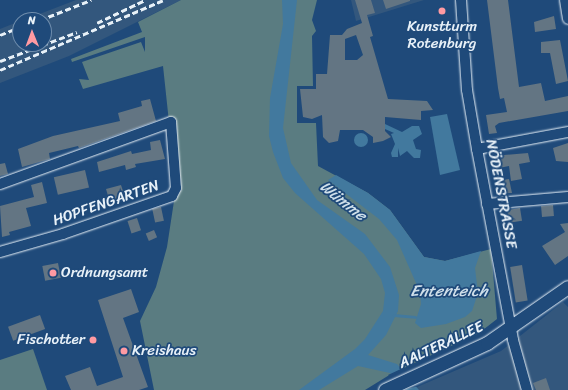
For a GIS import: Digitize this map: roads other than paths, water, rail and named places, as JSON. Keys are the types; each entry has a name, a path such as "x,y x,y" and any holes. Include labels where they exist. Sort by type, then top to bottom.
{"main road":[{"name":"AALTERALLEE","path":"389,388 417,374 471,352 511,328 568,287"}],"street":[{"name":"NÖDENSTRASSE","path":"461,0 467,90 511,328 527,390"},
{"path":"566,5 568,20"},
{"name":"HOPFENGARTEN","path":"0,184 171,122 176,188 172,196 63,234 0,252"},
{"path":"477,149 568,132"},
{"path":"487,204 568,197"}],"water":[{"path":"282,0 297,0 283,128 291,163 317,200 365,234 390,267 399,295 398,311 386,335 368,355 397,364 419,390 406,390 390,373 358,366 319,390 299,390 355,349 365,339 383,311 385,293 381,279 364,254 295,193 283,178 273,152 269,136 270,98 283,24"},
{"path":"447,114 460,170 440,175 430,117"},
{"path":"385,124 402,132 412,126 419,126 422,134 413,140 416,149 421,150 420,158 414,158 407,151 400,156 398,148 398,157 392,157 391,153 395,144 391,134 394,133 385,129"},
{"path":"361,133 366,135 368,140 366,145 361,147 356,145 354,140 356,135"},
{"name":"Ententeich","path":"336,175 368,193 390,210 424,257 445,261 481,251 475,268 478,293 472,311 465,317 446,324 421,328 415,323 421,304 420,292 397,240 379,219 328,180"}],"waterway":[{"path":"394,315 415,317"}],"railway":[{"path":"52,15 91,0"},
{"path":"97,23 145,0"},
{"path":"0,70 163,0"},
{"path":"0,35 12,30"},
{"path":"0,61 77,32"}],"place":[{"name":"Kunstturm Rotenburg","path":"442,11"},
{"name":"Ordnungsamt","path":"53,273"},
{"name":"Fischotter","path":"93,340"},
{"name":"Kreishaus","path":"124,351"}],"water label":[{"name":"Wümme","path":"343,201"}]}
